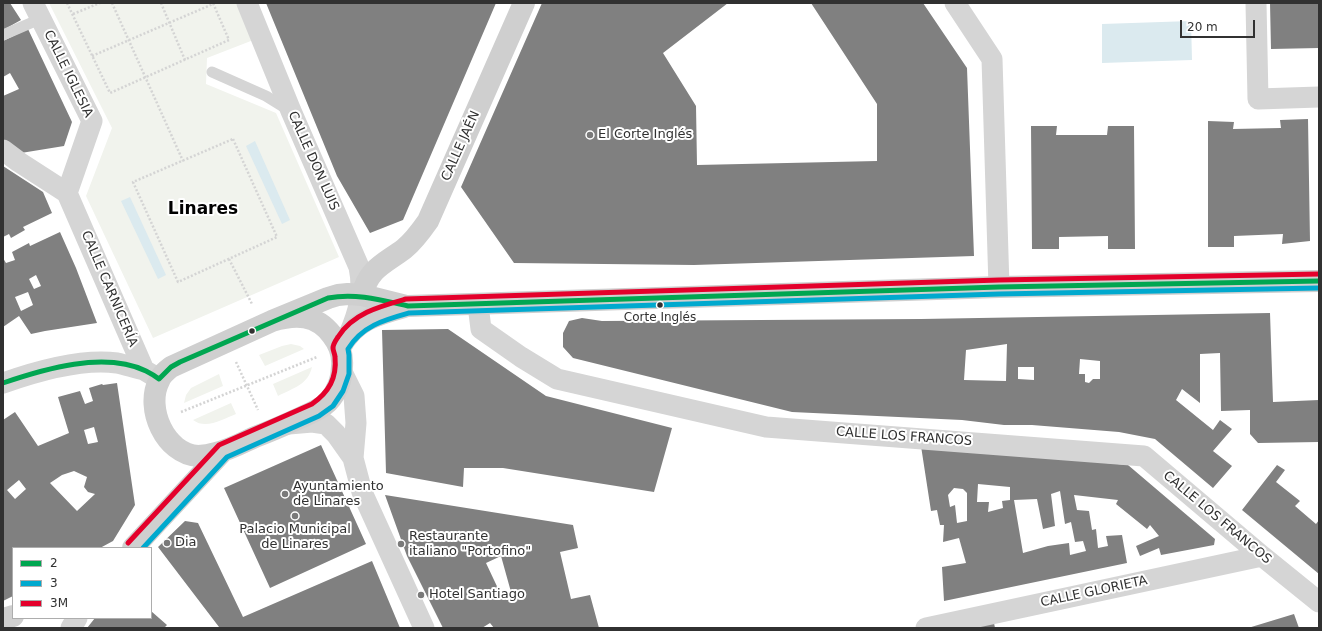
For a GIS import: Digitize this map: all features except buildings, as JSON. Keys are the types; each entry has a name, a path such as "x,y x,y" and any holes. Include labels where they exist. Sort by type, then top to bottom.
{"main road":[{"name":"CALLE JAÉN","path":"362,295 366,281 374,271 410,244 428,221 524,3"},
{"path":"272,321 295,317 312,319 325,327 335,339 342,355 342,372 337,388 328,401 316,410 223,451 210,455 198,456 192,455 180,449 165,435 158,422 152,375 272,321 328,298 348,294 362,295 408,306 478,305 999,287 1319,281"},
{"path":"337,345 366,320 380,314 408,306"},
{"path":"134,547 223,451"}],"street":[{"name":"CALLE DON LUIS","path":"247,3 291,111 356,258 361,278 362,295"},
{"path":"955,3 992,59 999,287"},
{"path":"1256,3 1258,99 1319,98"},
{"name":"CALLE IGLESIA","path":"36,11 92,121 68,193"},
{"path":"3,150 68,193"},
{"name":"CALLE CARNICERÍA","path":"68,193 152,375"},
{"path":"337,345 358,310 362,295"},
{"name":"CALLE LOS FRANCOS","path":"478,305 481,329 521,357 557,379 682,408 766,427 1144,456 1319,602"},
{"path":"3,382 60,366 92,362 116,363 152,375"},
{"path":"342,372 354,396 356,423 353,458 362,492 424,628"},
{"path":"284,425 312,422 326,424 336,434 353,458"},
{"name":"CALLE GLORIETA","path":"926,628 1262,556"},
{"path":"71,628 76,619"}],"lane":[{"path":"3,35 36,11"},
{"path":"212,72 266,96 291,111"}],"path":[{"path":"67,3 92,56 110,93 229,40 213,3 92,56"},
{"path":"72,14 100,3"},
{"path":"112,3 183,161"},
{"path":"161,3 186,60"},
{"path":"234,139 278,237 229,259 178,282 133,182 234,139"},
{"path":"229,259 248,297"},
{"path":"181,412 247,385 337,345"},
{"path":"235,359 261,416"}],"shaded area":[{"path":"49,3 240,3 256,39 207,58 206,84 276,113 339,257 153,338 86,196 112,128"},
{"path":"1191,21 1192,60 1102,63 1102,24"},
{"path":"255,141 290,220 282,224 246,146"},
{"path":"130,197 166,275 158,279 121,201"},
{"path":"291,344 300,346 304,349 265,366 259,355"},
{"path":"312,367 307,378 303,382 278,396 273,384"},
{"path":"219,374 223,386 184,403 186,395 191,388"},
{"path":"231,403 236,414 209,424 198,423 193,420"}],"transit line":[{"name":"3M","path":"128,543 219,445 312,404 323,395 331,384 335,372 334,344 344,329 351,322 377,308 406,299 999,280 1319,274"},
{"name":"2","path":"3,383 37,372 74,364 93,362 112,362 129,365 146,371 159,379 171,367 180,362 328,298 349,296 368,298 408,306 999,287 1319,281"},
{"name":"3","path":"144,547 227,457 319,416 333,406 343,391 349,374 348,349 354,341 367,329 374,325 409,313 999,294 1319,288"}],"place":[{"name":"El Corte Inglés","path":"590,135"},
{"name":"Corte Inglés","path":"660,305"},
{"name":"Ayuntamiento de Linares","path":"285,494"},
{"name":"Palacio Municipal de Linares","path":"295,516"},
{"name":"Dia","path":"167,543"},
{"name":"Restaurante italiano \"Portofino\"","path":"401,544"},
{"name":"Hotel Santiago","path":"421,595"}],"district":[{"name":"Linares","path":"203,210"}]}
